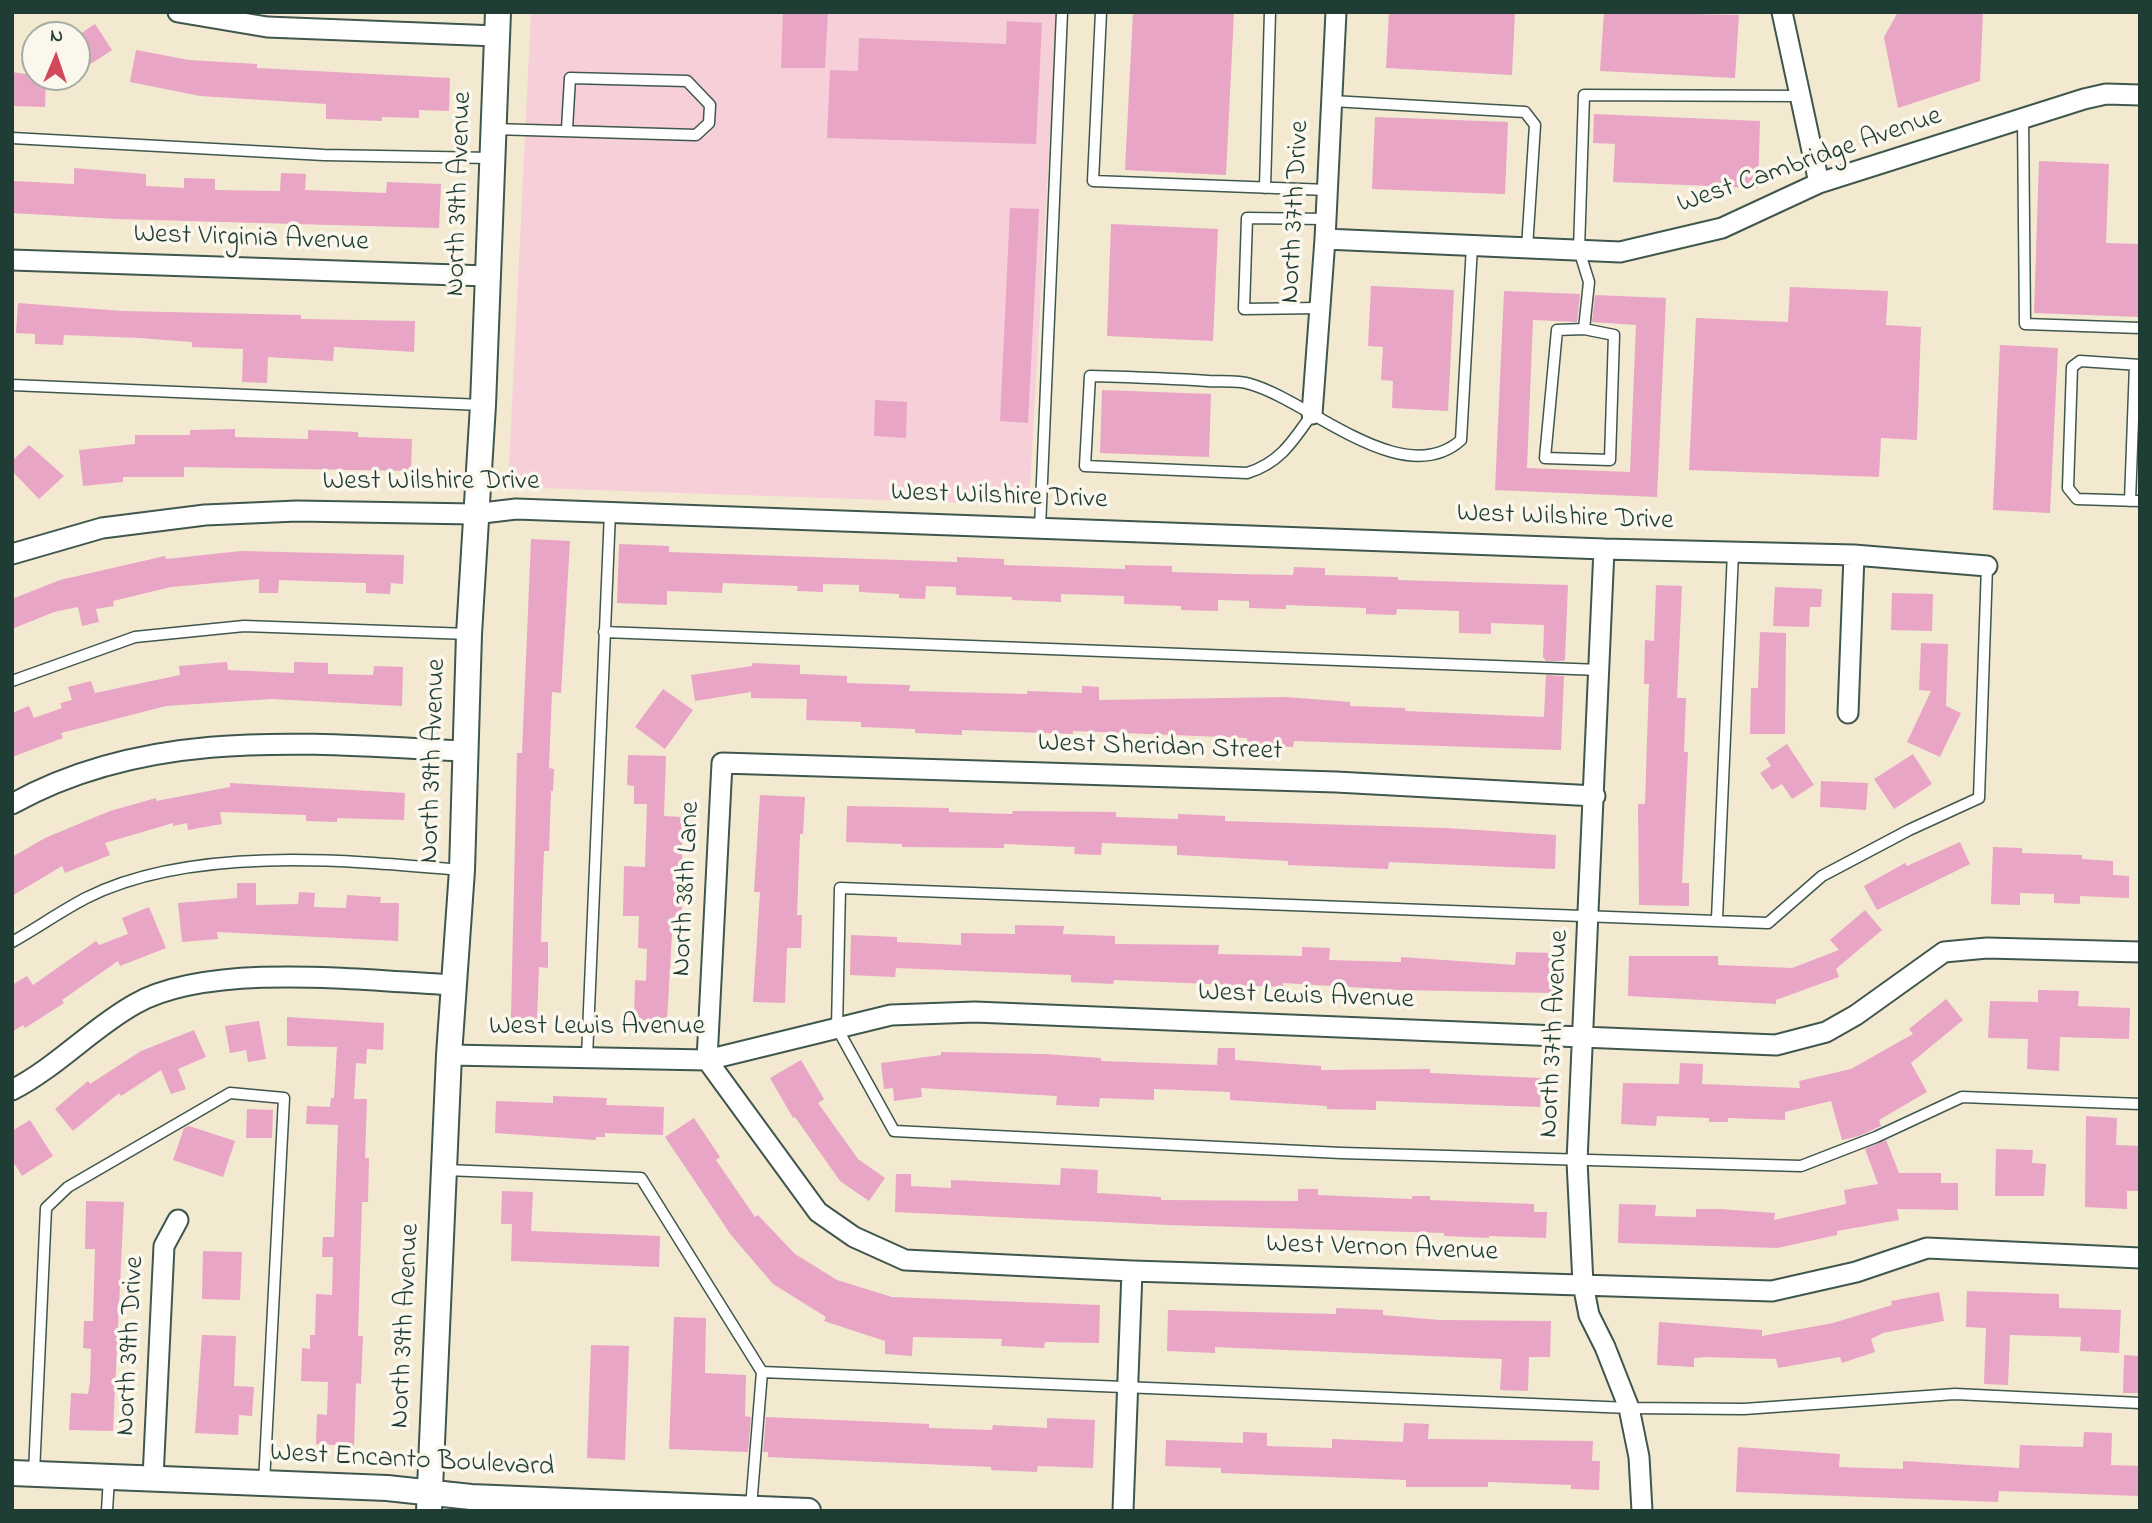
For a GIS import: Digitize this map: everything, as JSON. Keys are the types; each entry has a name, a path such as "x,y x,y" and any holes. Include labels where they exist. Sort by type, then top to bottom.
{"street":[{"path":"178,12 267,27 497,24"},
{"name":"North 37th Drive","path":"1312,414 1326,229 1336,12"},
{"path":"1782,12 1819,183"},
{"name":"North 39th Avenue","path":"429,1502 446,1170 449,1055 462,870 469,634 474,514 483,405 497,24"},
{"name":"West Cambridge Avenue","path":"1326,229 1472,246 1620,253 1722,228 1819,183 2024,118 2106,94 2140,95"},
{"name":"West Virginia Avenue","path":"12,260 487,276"},
{"name":"West Wilshire Drive","path":"12,554 102,528 205,515 297,511 474,514 516,509 1604,549 1854,555 1987,566"},
{"name":"North 37th Avenue","path":"1604,549 1590,918 1577,1161 1583,1284 1589,1315 1629,1408 1640,1457 1642,1511"},
{"path":"1848,713 1854,555"},
{"path":"12,804 38,789 115,762 183,749 248,743 466,751"},
{"name":"West Sheridan Street","path":"722,763 1336,782 1595,796"},
{"name":"North 38th Lane","path":"707,1060 722,763"},
{"name":"West Lewis Avenue","path":"449,1055 707,1060 891,1015 975,1012 1776,1045 1836,1026 1944,952 1987,948 2140,952"},
{"path":"12,1090 135,1004 166,991 250,977 454,985"},
{"name":"West Vernon Avenue","path":"707,1060 818,1212 854,1237 905,1260 1132,1271 1772,1291 1856,1272 1927,1248 2140,1258"},
{"name":"North 39th Drive","path":"153,1478 164,1246 178,1220"},
{"path":"1123,1511 1132,1271"},
{"name":"West Encanto Boulevard","path":"23,1473 264,1483 429,1502 471,1497 808,1511"}],"lane":[{"path":"1040,528 1062,12"},
{"path":"1101,12 1094,181 1328,190"},
{"path":"1265,188 1270,12"},
{"path":"493,129 567,129 696,135 709,123 710,104 687,81 570,78 567,129"},
{"path":"1584,329 1589,282 1579,250 1584,95 1800,96"},
{"path":"1332,101 1525,112 1535,125 1527,248"},
{"path":"2024,118 2025,324 2140,328"},
{"path":"12,138 324,155 492,158"},
{"path":"1320,308 1244,309 1247,218 1326,229"},
{"path":"1312,414 1285,453 1267,467 1247,473 1085,466 1090,376 1250,384 1312,414 1386,451 1403,455 1440,452 1461,440 1472,246"},
{"path":"1584,329 1614,335 1610,460 1545,458 1556,330 1584,329"},
{"path":"2080,361 2137,365 2135,501 2077,499 2068,488 2072,367 2080,361"},
{"path":"12,385 483,405"},
{"path":"587,1057 610,512"},
{"path":"1717,919 1733,552"},
{"path":"1987,566 1979,798 1909,830 1822,876 1768,923 840,888 837,1028 894,1131 1341,1153 1801,1166 1876,1137 1962,1097 2140,1104"},
{"path":"12,681 135,636 244,626 469,634"},
{"path":"604,632 1600,670"},
{"path":"12,942 87,897 148,876 227,862 384,863 462,870"},
{"path":"23,1473 46,1208 68,1187 230,1093 284,1098 264,1483"},
{"path":"446,1170 641,1178 762,1372 751,1510"},
{"path":"762,1372 1629,1408 1744,1409 1955,1394 2140,1403"},
{"path":"107,1511 109,1477"}],"shaded area":[{"path":"531,12 1057,12 1029,505 508,487"}],"building":[{"path":"783,12 828,12 825,68 781,68"},
{"path":"1133,12 1234,12 1226,175 1125,170"},
{"path":"1389,12 1515,12 1512,75 1386,68"},
{"path":"1604,12 1739,15 1735,78 1600,71"},
{"path":"1898,12 1983,12 1980,81 1898,108 1884,37"},
{"path":"1007,21 1042,23 1036,144 827,138 830,70 858,71 859,38 1006,44"},
{"path":"95,24 112,50 91,64 91,27"},
{"path":"136,50 189,60 257,64 257,68 450,78 449,111 419,110 419,118 382,117 382,121 326,119 326,104 200,96 130,82"},
{"path":"12,72 21,73 21,91 46,91 45,107 12,106"},
{"path":"1594,114 1760,121 1758,188 1613,182 1615,144 1593,143"},
{"path":"1375,117 1508,122 1505,194 1372,189"},
{"path":"2039,161 2109,164 2106,243 2140,244 2140,317 2034,313"},
{"path":"74,168 146,174 146,186 184,188 184,178 215,179 215,190 280,191 281,173 306,174 305,190 386,193 387,182 441,184 439,228 116,219 12,213 12,181 74,184"},
{"path":"1010,208 1039,209 1028,423 1000,421"},
{"path":"1111,224 1218,229 1213,341 1107,336"},
{"path":"1371,286 1454,290 1448,411 1392,408 1393,381 1381,380 1383,347 1368,346"},
{"path":"1790,287 1888,291 1886,325 1921,327 1917,440 1881,438 1879,477 1689,470 1696,318 1788,322"},
{"path":"1504,291 1580,294 1577,322 1533,320 1527,468 1630,472 1636,325 1592,322 1595,295 1666,298 1657,497 1495,490"},
{"path":"18,303 123,311 415,321 414,352 334,347 333,361 268,357 267,383 242,382 243,349 192,347 192,342 64,335 63,345 35,344 35,334 16,333"},
{"path":"2000,345 2058,348 2050,513 1993,510"},
{"path":"1102,390 1211,394 1209,457 1100,453"},
{"path":"875,400 907,402 906,438 874,436"},
{"path":"235,429 235,437 308,439 308,430 358,432 358,437 412,439 411,471 184,467 184,477 123,477 123,482 83,486 79,450 135,444 135,435 190,435 190,430"},
{"path":"29,445 64,476 39,499 12,471 12,461"},
{"path":"531,539 570,541 561,693 552,692 549,768 554,769 549,851 544,851 541,942 548,942 548,968 539,967 537,1019 511,1018 517,753 522,753"},
{"path":"619,544 669,546 669,552 957,562 957,557 1004,559 1004,565 1125,569 1125,565 1172,566 1172,572 1293,575 1294,567 1325,568 1325,575 1568,585 1565,658 1564,661 1546,661 1543,657 1544,625 1491,623 1491,634 1459,633 1459,611 1397,609 1396,615 1366,614 1366,608 1286,605 1286,609 1249,608 1249,601 1218,600 1218,611 1181,610 1181,606 1124,604 1124,596 1061,594 1061,602 1012,600 1012,597 956,595 956,587 926,586 925,599 899,598 899,594 859,592 859,585 823,584 823,592 797,591 798,586 723,583 722,593 667,591 667,605 617,603"},
{"path":"241,551 404,555 403,584 391,583 390,594 366,593 366,583 279,580 278,593 259,593 259,579 171,587 113,601 114,606 96,609 99,622 82,626 78,607 54,612 12,629 12,599 60,580 165,556 166,559"},
{"path":"1656,585 1682,586 1677,698 1686,698 1684,752 1688,752 1682,883 1689,883 1689,906 1639,905 1638,804 1645,804 1649,684 1644,684 1645,640 1654,641"},
{"path":"1775,587 1822,589 1821,607 1810,607 1809,627 1773,626"},
{"path":"1892,593 1933,594 1932,631 1891,630"},
{"path":"1760,632 1786,633 1785,734 1750,734 1751,688 1758,688"},
{"path":"1921,643 1948,644 1946,706 1961,713 1940,757 1907,742 1931,691 1919,690"},
{"path":"227,662 228,670 294,673 294,662 328,663 328,674 373,675 374,666 403,667 402,706 272,699 166,706 61,733 63,738 12,757 12,713 29,706 34,718 62,708 60,703 72,700 68,687 91,681 95,693 180,675 179,666"},
{"path":"752,663 800,665 800,674 847,676 847,683 910,685 909,691 1082,693 1082,686 1099,687 1099,700 1286,697 1350,702 1350,706 1405,708 1405,711 1544,717 1546,675 1564,676 1561,750 1294,741 1293,747 1247,745 1247,738 1073,731 1073,734 962,730 962,735 915,733 915,729 861,727 861,722 806,720 807,699 751,698 751,692 695,701 691,675 752,666"},
{"path":"663,689 693,710 665,749 635,727"},
{"path":"1787,744 1814,785 1792,799 1782,784 1772,790 1760,773 1771,766 1766,758"},
{"path":"1913,754 1932,784 1894,809 1874,779"},
{"path":"628,755 666,756 664,816 682,817 682,918 673,917 667,1021 634,1020 635,980 646,981 647,949 638,948 639,916 623,916 624,866 645,867 647,804 634,804 634,786 627,785"},
{"path":"1821,781 1868,783 1866,810 1820,807"},
{"path":"230,783 405,793 404,820 337,818 337,822 306,821 306,815 220,812 222,824 188,830 187,823 173,826 173,823 105,843 110,855 65,873 62,866 12,896 12,857 45,838 110,811 156,798 156,801 230,787"},
{"path":"760,795 805,797 803,834 800,834 797,915 802,915 801,948 787,948 785,1003 753,1002 760,892 754,892"},
{"path":"847,806 949,808 949,812 1012,814 1013,811 1116,812 1116,817 1178,819 1178,814 1225,816 1225,821 1446,828 1556,835 1555,869 1389,862 1388,869 1288,865 1288,861 1177,855 1177,846 1102,843 1101,855 1074,854 1075,847 1004,844 1004,848 902,847 902,844 846,842"},
{"path":"1960,842 1970,864 1877,910 1864,886 1905,863 1907,866"},
{"path":"1993,847 2022,848 2022,853 2082,855 2082,859 2113,861 2113,875 2129,876 2129,898 2080,896 2080,904 2054,903 2054,894 2020,893 2020,905 1991,904"},
{"path":"237,883 256,883 256,905 298,904 299,892 315,893 314,907 346,908 347,895 381,897 380,903 399,903 398,941 217,932 218,939 182,942 178,903 237,898"},
{"path":"149,907 166,948 120,966 118,961 62,1000 64,1003 25,1028 23,1025 12,1032 12,985 27,976 33,985 96,941 99,945 128,934 122,918"},
{"path":"1865,910 1882,930 1836,969 1839,977 1776,1000 1776,1004 1628,996 1629,956 1718,956 1718,965 1792,968 1839,950 1830,940"},
{"path":"1015,925 1064,926 1063,934 1115,936 1115,944 1219,945 1218,954 1302,956 1302,947 1330,948 1329,960 1401,962 1401,957 1515,965 1516,952 1553,953 1552,993 1400,990 1283,983 1283,987 1114,980 1113,984 1071,982 1071,975 896,968 895,977 850,975 851,935 897,937 897,942 961,945 961,933 1015,934"},
{"path":"2038,990 2079,991 2078,1006 2130,1008 2129,1039 2060,1037 2059,1071 2027,1069 2028,1039 1988,1038 1990,1001 2038,1002"},
{"path":"1946,999 1963,1020 1911,1063 1927,1092 1879,1120 1881,1126 1859,1136 1842,1140 1831,1101 1785,1112 1785,1120 1728,1118 1728,1122 1709,1122 1709,1118 1657,1116 1656,1126 1621,1124 1623,1083 1679,1084 1680,1063 1703,1064 1702,1084 1800,1088 1799,1081 1851,1069 1913,1034 1909,1029"},
{"path":"287,1017 384,1023 383,1050 367,1049 366,1064 356,1063 354,1099 367,1099 365,1158 369,1158 368,1202 362,1202 358,1336 363,1336 361,1384 356,1383 354,1446 316,1444 317,1414 327,1415 328,1382 301,1381 302,1348 310,1349 310,1335 315,1335 316,1294 332,1295 333,1257 322,1257 323,1237 334,1237 338,1125 306,1124 307,1106 330,1107 331,1098 334,1098 337,1047 287,1046"},
{"path":"259,1021 266,1059 248,1062 246,1050 230,1053 225,1026"},
{"path":"194,1030 206,1057 178,1069 186,1089 171,1094 161,1070 121,1096 119,1093 73,1131 55,1109 88,1081 90,1084 141,1051"},
{"path":"1218,1048 1235,1048 1235,1060 1321,1066 1321,1070 1430,1069 1430,1073 1541,1078 1540,1107 1376,1101 1376,1110 1327,1109 1327,1106 1230,1100 1230,1092 1154,1089 1154,1100 1100,1098 1099,1107 1056,1105 1057,1096 921,1088 922,1097 894,1101 893,1088 884,1089 881,1063 941,1055 941,1052 1044,1054 1101,1058 1101,1061 1217,1065"},
{"path":"801,1060 824,1099 818,1103 858,1159 885,1178 869,1201 840,1181 795,1117 793,1118 770,1078"},
{"path":"553,1096 607,1098 606,1105 664,1107 663,1135 605,1133 605,1137 596,1137 596,1140 495,1133 496,1101 553,1103"},
{"path":"247,1109 273,1110 272,1138 246,1138"},
{"path":"2086,1116 2117,1118 2116,1145 2140,1146 2140,1191 2127,1191 2127,1209 2085,1207"},
{"path":"694,1118 720,1157 716,1160 755,1217 758,1215 795,1254 837,1280 892,1297 1100,1305 1099,1343 1045,1342 1044,1348 1001,1346 1002,1339 913,1337 912,1356 885,1354 885,1341 824,1321 826,1317 773,1284 731,1235 665,1137"},
{"path":"30,1120 53,1156 22,1176 12,1160 12,1131"},
{"path":"189,1126 235,1141 223,1177 173,1160 184,1128"},
{"path":"1886,1140 1899,1173 1941,1173 1941,1183 1958,1183 1958,1210 1897,1209 1899,1220 1837,1231 1837,1235 1777,1248 1618,1243 1619,1204 1656,1205 1655,1216 1696,1217 1696,1209 1720,1209 1775,1213 1774,1220 1846,1204 1844,1190 1878,1184 1865,1149"},
{"path":"1996,1149 2033,1150 2032,1163 2046,1164 2044,1196 1995,1196"},
{"path":"1061,1168 1098,1170 1097,1193 1161,1197 1161,1200 1298,1201 1298,1189 1318,1189 1318,1195 1412,1199 1412,1196 1430,1196 1430,1200 1534,1204 1534,1212 1547,1212 1546,1238 1489,1238 1444,1236 1444,1233 1168,1225 895,1212 896,1174 911,1174 911,1186 951,1188 951,1180 1060,1185"},
{"path":"502,1191 533,1192 531,1231 660,1236 659,1267 511,1261 512,1224 501,1224"},
{"path":"86,1201 124,1202 113,1431 69,1430 71,1393 88,1394 90,1382 91,1349 83,1348 84,1321 93,1321 95,1249 85,1249"},
{"path":"203,1251 242,1252 240,1300 202,1299"},
{"path":"1967,1291 2059,1294 2059,1308 2121,1310 2119,1353 2080,1351 2081,1337 2010,1335 2008,1385 1984,1384 1986,1328 1966,1327"},
{"path":"1939,1292 1944,1321 1883,1333 1871,1339 1875,1352 1842,1363 1840,1357 1778,1368 1776,1359 1706,1357 1694,1358 1694,1367 1657,1365 1659,1322 1762,1330 1762,1336 1833,1323 1892,1305 1891,1301"},
{"path":"1336,1308 1383,1310 1383,1315 1440,1320 1551,1321 1550,1357 1529,1357 1528,1391 1500,1390 1502,1359 1215,1347 1215,1353 1167,1351 1168,1310 1336,1314"},
{"path":"674,1317 706,1318 705,1373 746,1375 745,1416 751,1417 748,1452 669,1449"},
{"path":"202,1335 236,1336 234,1386 254,1387 252,1416 239,1415 238,1435 195,1433"},
{"path":"591,1345 629,1346 625,1460 587,1458"},
{"path":"2124,1355 2140,1356 2140,1393 2123,1393"},
{"path":"766,1417 929,1424 929,1428 992,1430 993,1425 1047,1428 1047,1418 1095,1420 1093,1468 1038,1466 1037,1472 991,1470 991,1467 768,1457 768,1452 763,1452"},
{"path":"1404,1423 1429,1424 1428,1439 1593,1441 1592,1461 1600,1461 1599,1490 1571,1489 1571,1485 1488,1482 1488,1487 1406,1487 1406,1480 1221,1473 1221,1468 1165,1466 1166,1440 1243,1443 1243,1432 1267,1433 1267,1446 1332,1448 1332,1439 1403,1442"},
{"path":"2084,1432 2112,1433 2111,1465 2140,1466 2140,1496 1999,1491 1998,1502 1736,1492 1738,1447 1840,1454 1839,1467 1903,1469 1903,1461 2019,1468 2020,1445 2083,1447"}]}
